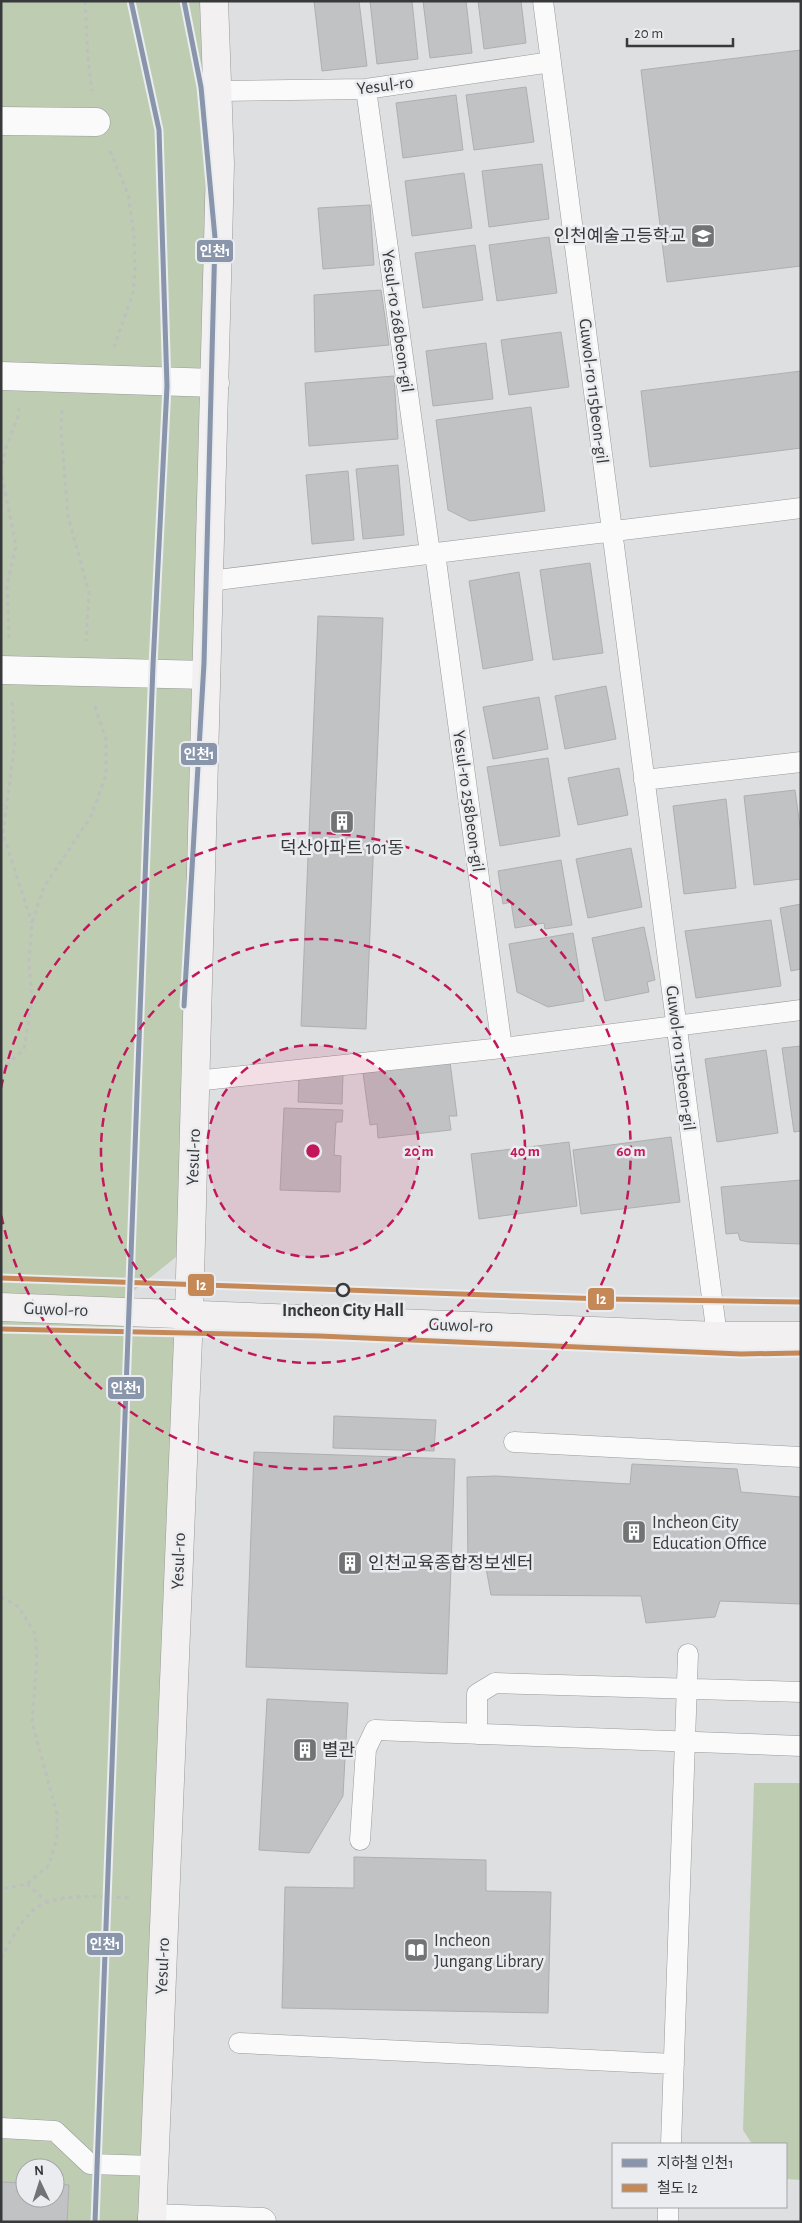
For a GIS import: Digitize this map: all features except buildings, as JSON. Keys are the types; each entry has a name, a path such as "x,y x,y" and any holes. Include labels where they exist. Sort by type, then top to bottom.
{"main road":[{"name":"Yesul-ro","path":"152,2220 189,1314 220,164 214,1"},
{"name":"Guwol-ro","path":"1,1307 717,1336 801,1336"}],"street":[{"path":"1,121 96,122"},
{"path":"1,376 215,383"},
{"path":"1,670 206,675"},
{"path":"152,2220 262,2222"}],"lane":[{"name":"Guwol-ro 115beon-gil","path":"543,1 717,1336"},
{"name":"Yesul-ro","path":"217,91 366,89 551,62"},
{"name":"Yesul-ro 268beon-gil","path":"366,89 433,553"},
{"path":"209,580 801,508"},
{"name":"Yesul-ro 258beon-gil","path":"433,553 502,1048"},
{"path":"644,780 801,762"},
{"path":"195,1081 502,1048 801,1010"},
{"path":"514,1442 801,1457"},
{"path":"671,2143 688,1654"},
{"path":"477,1734 477,1694 495,1684 801,1692"},
{"path":"360,1840 366,1749 376,1730 685,1740 801,1746"},
{"path":"239,2042 674,2064"},
{"path":"1,2128 56,2131 90,2164 154,2166"},
{"path":"668,2208 668,2222"}],"path":[{"path":"85,1 88,58 96,122 128,194 134,236 135,270 133,293 114,344 106,379"},
{"path":"1,1071 24,1049 32,999 29,962 32,923 44,887 91,816 106,775 106,739 92,699 86,672 89,593 68,516 61,429 63,378"},
{"path":"1,829 1,841"},
{"path":"1,1597 19,1607 35,1634 37,1660 32,1722 57,1814 57,1838 49,1865 27,1884 1,1888"},
{"path":"27,1884 46,1902"},
{"path":"1,1958 31,1912 46,1902 78,1896 165,1899"}],"green space":[{"path":"1,1 213,1 190,1246 108,1311 189,1314 151,2222 1,2222"},
{"path":"754,1783 801,1783 801,2180 787,2179 787,2143 751,2143 743,2130"}],"metro line":[{"name":"인천1","path":"95,2222 153,665 167,386 159,130 131,1"},
{"name":"인천1","path":"184,1 201,87 215,238 204,663 184,1006"}],"rail line":[{"name":"I2","path":"1,1278 605,1299 801,1302"},
{"name":"I2","path":"1,1329 319,1336 741,1354 801,1353"}],"place":[{"name":"인천예술고등학교","path":"703,236"},
{"name":"덕산아파트 101동","path":"342,822"},
{"name":"Incheon City Hall","path":"343,1290"},
{"name":"Incheon City Education Office","path":"634,1532"},
{"name":"인천교육종합정보센터","path":"350,1563"},
{"name":"별관","path":"305,1750"},
{"name":"Incheon Jungang Library","path":"416,1950"}]}
